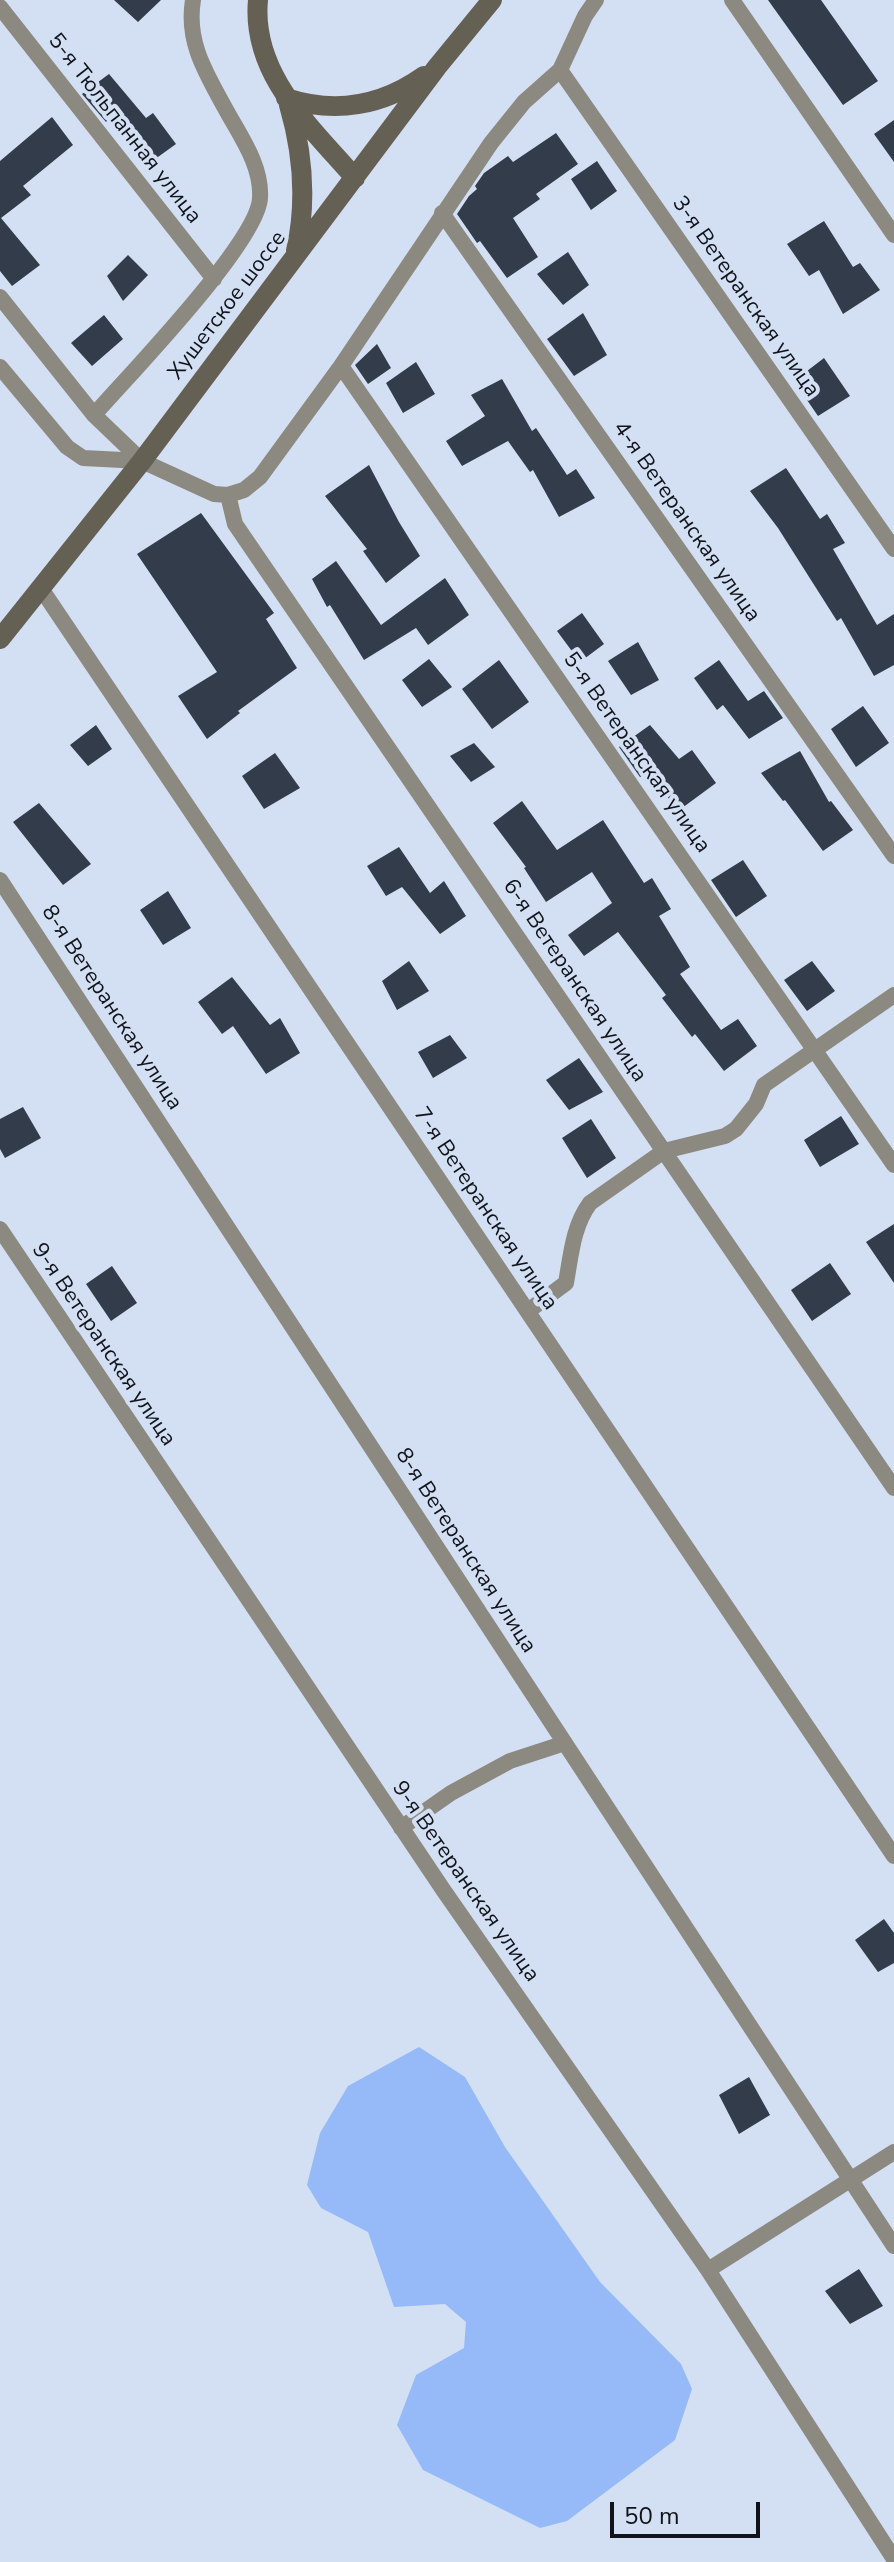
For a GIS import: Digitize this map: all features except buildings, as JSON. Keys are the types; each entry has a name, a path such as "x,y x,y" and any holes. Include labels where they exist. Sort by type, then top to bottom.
{"main road":[{"path":"258,0 256,21 260,46 271,72 286,98 355,178"},
{"name":"Хушетское шоссе","path":"0,637 142,461 437,67 492,0"},
{"path":"286,98 332,108 364,105 400,91 437,67"},
{"path":"286,98 296,130 302,168 303,201 294,258"}],"street":[{"path":"94,415 214,279 250,224 261,200 258,169 193,43 193,0"},
{"path":"0,297 94,415 142,461 195,487 228,495 244,490 260,477 341,366 442,213 524,102 560,70 585,16 596,0"},
{"path":"732,0 894,235"},
{"name":"5-я Тюльпанная улица","path":"0,7 214,279"},
{"name":"3-я Ветеранская улица","path":"560,70 894,549"},
{"name":"4-я Ветеранская улица","path":"442,213 894,856"},
{"name":"5-я Ветеранская улица","path":"341,366 894,1165"},
{"path":"0,367 67,447 83,458 142,461"},
{"name":"6-я Ветеранская улица","path":"228,495 235,524 894,1488"},
{"name":"7-я Ветеранская улица","path":"40,587 894,1856"},
{"name":"8-я Ветеранская улица","path":"0,880 894,2246"},
{"path":"528,1311 566,1283 575,1231 590,1203 664,1151 725,1136 736,1129 756,1104 764,1085 894,995"},
{"name":"9-я Ветеранская улица","path":"0,1229 401,1828 708,2270 894,2559"},
{"path":"401,1828 451,1793 510,1761 565,1743"},
{"path":"708,2270 894,2152"}],"water":[{"path":"419,2047 465,2077 505,2147 600,2282 681,2364 692,2389 675,2440 567,2521 540,2528 423,2470 397,2425 416,2375 464,2348 466,2322 445,2304 394,2307 368,2232 321,2208 307,2185 320,2133 348,2086"}]}
